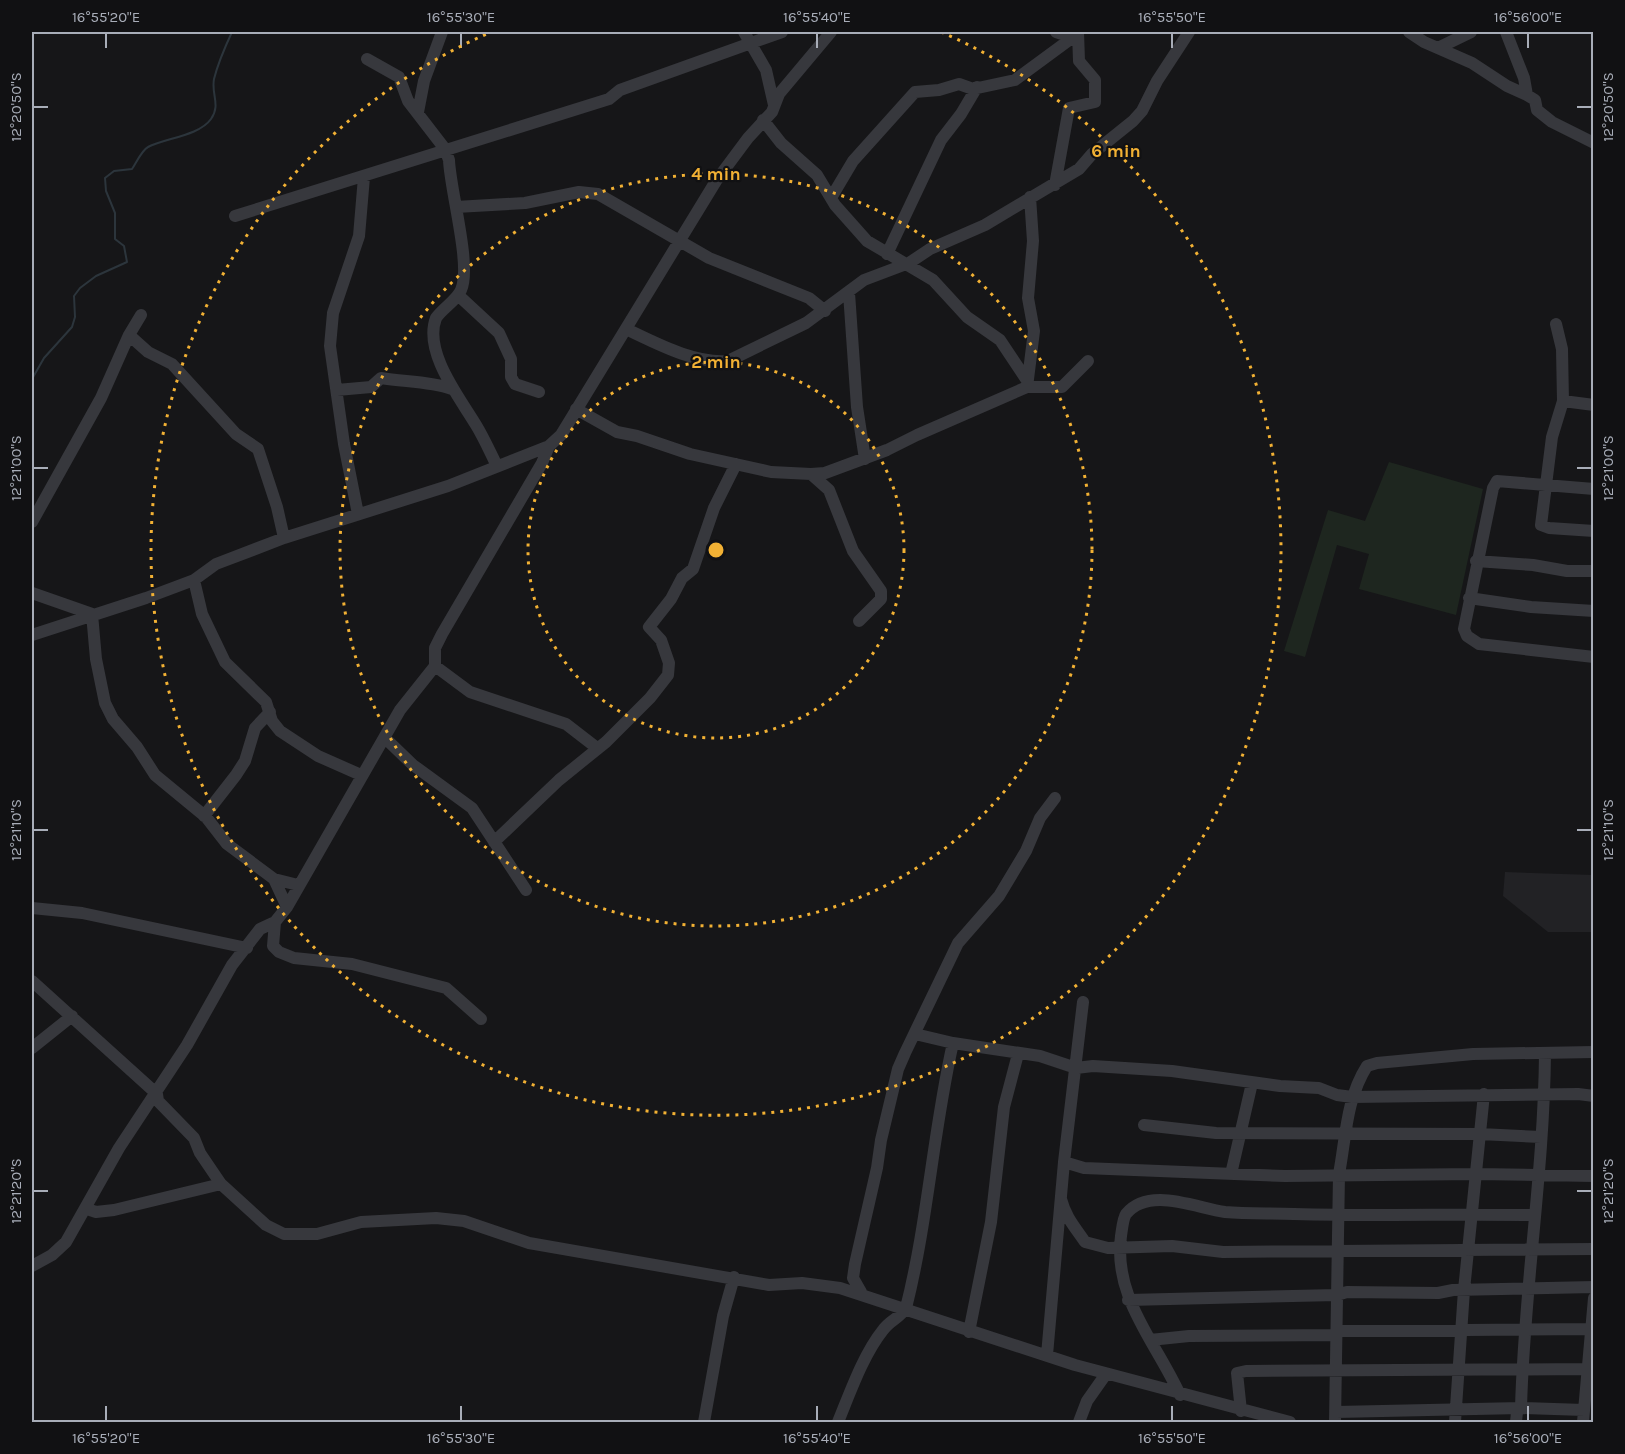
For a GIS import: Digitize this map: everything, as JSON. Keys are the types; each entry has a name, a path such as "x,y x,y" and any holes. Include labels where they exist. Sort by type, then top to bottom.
{"street":[{"path":"418,112 424,81 442,32"},
{"path":"744,32 752,42 766,70 774,105"},
{"path":"236,216 609,99 620,90 782,32"},
{"path":"32,634 92,614 117,609 194,580 216,564 284,538 427,493 549,446 561,435 731,160 772,112 780,94 831,32"},
{"path":"1056,32 1076,36"},
{"path":"626,329 700,359 722,361 762,346 825,311 864,280 909,263 930,249 985,225 1079,170 1101,145 1133,121 1189,32"},
{"path":"1409,32 1472,63 1507,86 1527,95 1535,100 1537,110 1552,122 1593,143"},
{"path":"1438,48 1471,32"},
{"path":"1506,32 1524,78 1527,95"},
{"path":"831,198 853,161 915,92 939,90 959,84 971,88 1018,79 1076,36"},
{"path":"1055,185 1069,108 1095,102 1095,80 1079,61 1076,36"},
{"path":"367,60 399,77 406,98 445,149 450,160 461,236 463,284 458,295 440,312 434,329 441,361 452,389 476,424 498,466"},
{"path":"887,254 940,140 961,114 977,87"},
{"path":"763,120 780,142 817,175 831,198 867,241 887,254 909,263 933,280 968,317 997,337 1028,385"},
{"path":"358,514 344,444 330,346 331,324 359,236 363,177"},
{"path":"456,207 525,203 567,194 591,192 608,199 709,258 809,298 825,311"},
{"path":"1028,385 1035,331 1028,298 1033,241 1030,197"},
{"path":"849,293 857,407 865,459"},
{"path":"458,295 499,333 511,359 511,377 515,384 539,392"},
{"path":"32,522 101,398 129,335 141,315"},
{"path":"1556,324 1562,349 1563,401 1552,437 1541,525 1549,528 1593,531"},
{"path":"129,335 148,352 172,364 236,434 258,449 277,507 284,538"},
{"path":"576,409 618,432 690,454 771,472 825,473 865,459 1028,385 1062,387 1089,361"},
{"path":"337,390 372,387 381,378 405,382 431,382 452,389"},
{"path":"1563,401 1593,405"},
{"path":"32,1266 61,1248 87,1209 119,1148 157,1094 217,995 232,965 260,929 275,922 287,907 400,710 435,666 435,648 442,634 542,463 549,446"},
{"path":"494,842 650,698 668,675 669,663 661,640 649,627 671,599 682,578 693,569 714,508 736,464"},
{"path":"811,474 829,490 853,551 881,591 881,599 859,621"},
{"path":"1593,489 1546,483 1497,481 1493,488 1476,561 1464,629 1467,636 1479,645 1593,657"},
{"path":"1476,561 1533,565 1567,571 1593,571"},
{"path":"194,580 202,614 225,662 266,702 272,721 280,731 299,745 361,775"},
{"path":"32,593 92,614"},
{"path":"1469,598 1531,607 1593,611"},
{"path":"92,614 98,675 105,704 113,719 137,747 155,775 204,816 227,844 274,879 298,885"},
{"path":"435,666 470,692 566,724 597,748"},
{"path":"204,816 245,761 255,728 270,712"},
{"path":"385,738 413,765 472,808 526,890"},
{"path":"861,1293 855,1284 855,1264 898,1069 958,943 999,896 1026,851 1040,818 1055,798"},
{"path":"274,879 287,907"},
{"path":"32,908 81,913 247,948"},
{"path":"275,922 272,943 279,952 294,958 352,964 446,988 481,1018"},
{"path":"32,981 157,1094 158,1101 194,1138 200,1153 221,1184 266,1225 284,1234 317,1234 362,1222 436,1218 464,1221 530,1243 734,1277 769,1285 802,1283 861,1293 969,1332 1106,1374 1290,1422"},
{"path":"1047,1355 1064,1162 1083,1002"},
{"path":"32,1048 72,1016"},
{"path":"915,1034 953,1043 988,1046 1018,1054 1040,1056 1076,1068 1093,1066 1172,1071 1252,1083 1319,1088 1337,1095 1352,1097 1484,1094 1593,1096"},
{"path":"838,1422 878,1337 891,1321 901,1316 906,1308 928,1196 937,1120 953,1043"},
{"path":"1593,1052 1473,1054 1377,1062 1366,1066 1352,1097 1346,1118 1346,1135 1339,1174 1336,1417 1456,1409 1521,1408 1583,1416 1591,1384 1589,1369 1593,1298"},
{"path":"1516,1422 1517,1412 1521,1408 1523,1329 1539,1174 1545,1094 1545,1053"},
{"path":"969,1332 991,1222 1004,1107 1018,1054"},
{"path":"1231,1174 1252,1083"},
{"path":"1455,1422 1470,1216 1484,1094"},
{"path":"1144,1125 1240,1134 1480,1134 1541,1137"},
{"path":"1064,1162 1084,1168 1231,1174 1593,1176"},
{"path":"87,1209 96,1212 114,1210 221,1184"},
{"path":"1061,1199 1069,1223 1079,1231 1085,1242 1108,1248 1172,1246 1223,1252 1593,1249"},
{"path":"1180,1395 1128,1300 1122,1274 1120,1246 1126,1214 1137,1204 1182,1202 1225,1212 1338,1215 1535,1215"},
{"path":"704,1422 721,1326 734,1277"},
{"path":"1128,1300 1337,1296 1347,1292 1438,1293 1464,1290 1593,1287"},
{"path":"1150,1340 1189,1336 1336,1335 1339,1331 1591,1329"},
{"path":"1241,1411 1237,1372 1337,1372 1459,1368 1589,1369"},
{"path":"1079,1422 1087,1401 1106,1374"}],"shaded area":[{"path":"1389,462 1483,489 1456,615 1359,589 1369,554 1337,545 1305,657 1284,651 1328,510 1365,521"},
{"path":"1505,872 1593,875 1593,932 1548,932 1503,896"}],"waterway":[{"path":"32,379 44,358 72,327 75,317 74,296 80,288 96,276 127,262 124,246 115,239 115,213 106,191 105,178 114,171 132,169 148,147 190,133 206,125 214,114 216,104 214,79 232,32"}]}
